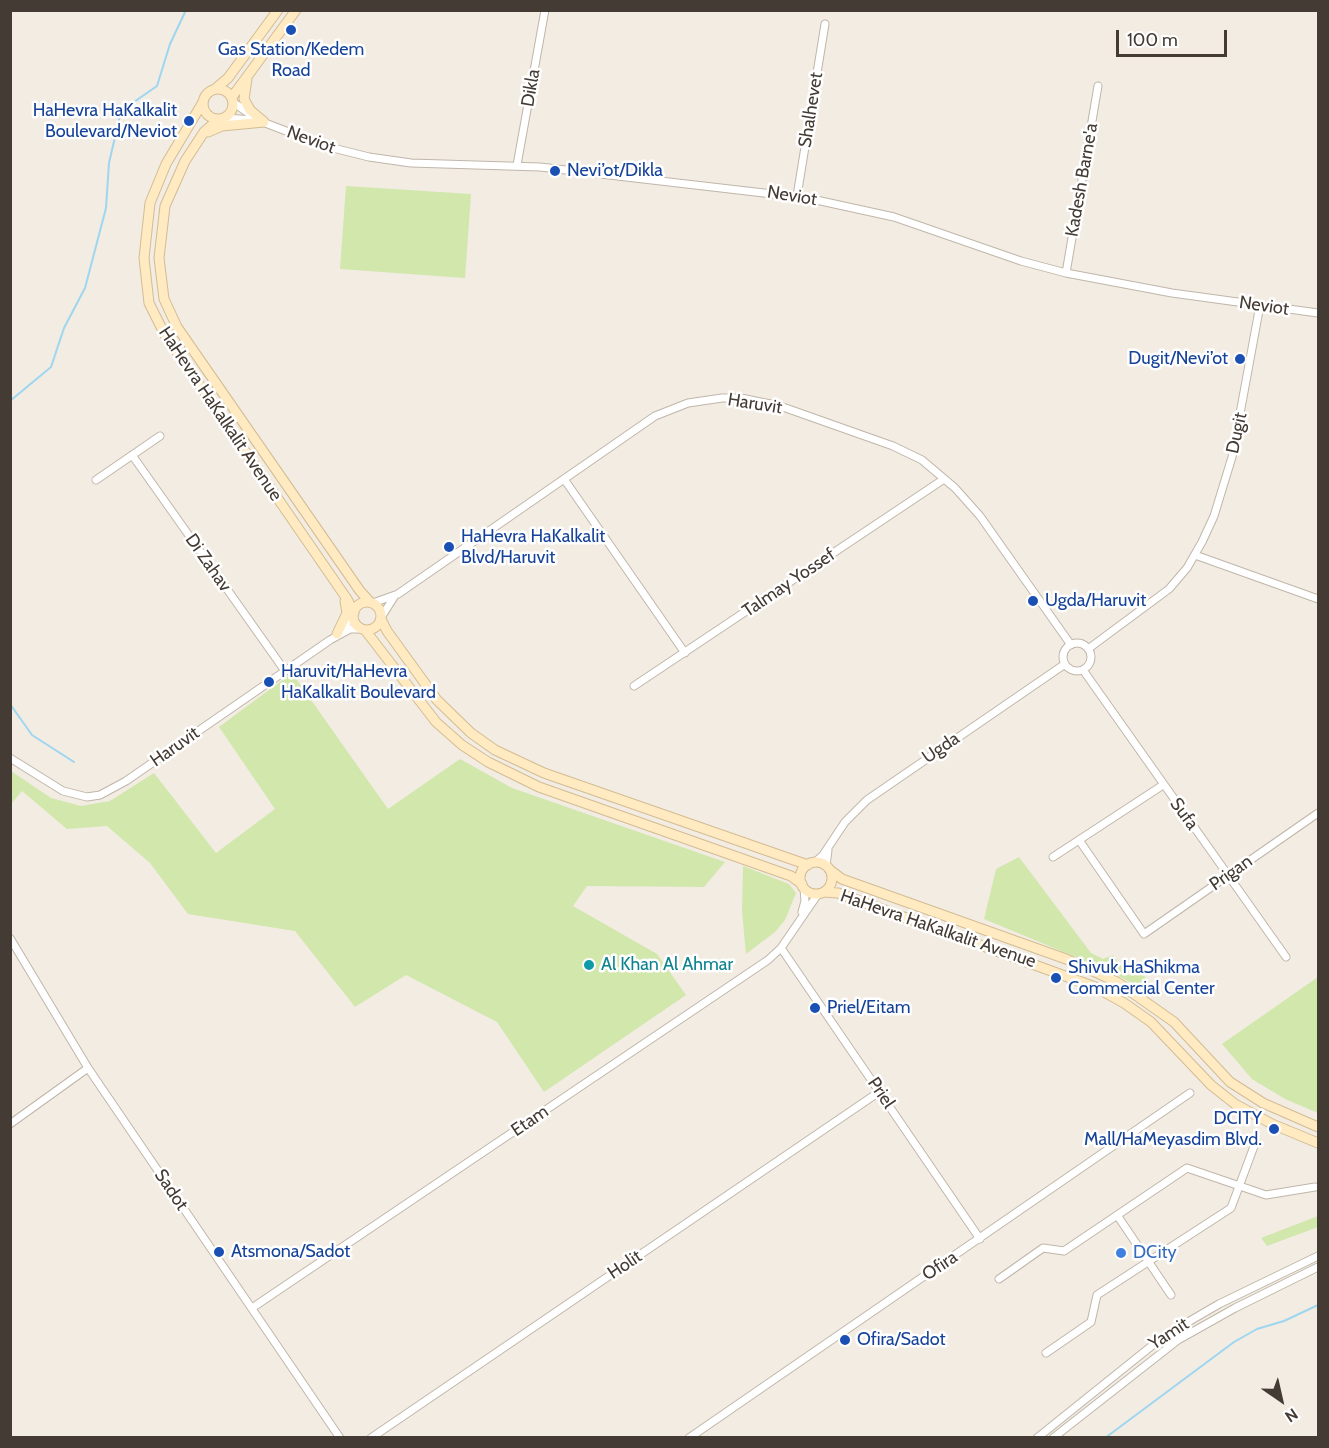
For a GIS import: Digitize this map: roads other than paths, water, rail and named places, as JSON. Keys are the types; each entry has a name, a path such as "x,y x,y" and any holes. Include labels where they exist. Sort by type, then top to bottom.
{"main road":[{"path":"278,10 228,78 207,93 203,102 209,116 222,119 232,112 233,100 249,73 296,10"},
{"path":"249,73 244,99 250,110 262,122"},
{"path":"216,88 225,90 233,100"},
{"name":"HaHevra HaKalkalit Avenue","path":"203,102 166,164 150,203 144,258 149,303 165,335 341,590 353,615"},
{"name":"HaHevra HaKalkalit Avenue","path":"222,119 210,125 200,138 173,183 163,216 159,258 161,286 167,308 339,562 372,602"},
{"path":"200,138 222,126 262,122"},
{"path":"334,637 346,613 341,590"},
{"path":"372,602 379,608 387,632 437,700 471,733 495,750 544,773 828,868 832,880 821,893 803,886 791,876 539,787 488,762 462,745 436,722 363,629 356,624 353,615 362,603 372,602"},
{"path":"363,629 373,629 381,617"},
{"path":"803,886 801,875 811,864"},
{"name":"HaHevra HaKalkalit Avenue","path":"828,868 842,879 1066,959 1109,978 1161,1010 1230,1082 1263,1103 1318,1128"},
{"name":"HaHevra HaKalkalit Avenue","path":"821,893 849,897 1095,987 1124,1003 1151,1022 1211,1085 1235,1104 1272,1124 1318,1143"}],"street":[{"name":"Dikla","path":"517,165 545,10"},
{"name":"Shalhevet","path":"797,196 825,24"},
{"name":"Kadesh Barne'a","path":"1066,273 1098,86"},
{"name":"Neviot","path":"233,100 262,122 325,146 380,159 434,164 517,165 797,196 894,216 1021,261 1066,273 1318,314"},
{"name":"Neviot","path":"222,119 262,122"},
{"name":"Dugit","path":"1196,555 1214,516 1232,457 1260,305"},
{"name":"Haruvit","path":"381,617 385,608 398,594 655,416 688,403 741,398 780,406 893,446 922,460 980,516 1071,645"},
{"path":"96,480 160,436"},
{"name":"Di Zahav","path":"132,455 285,671"},
{"path":"564,479 684,652"},
{"name":"Talmay Yossef","path":"634,687 944,479"},
{"path":"1088,649 1169,589 1196,555 1318,599"},
{"name":"Haruvit","path":"372,602 398,594"},
{"name":"Haruvit","path":"334,637 353,615"},
{"name":"Haruvit","path":"10,758 63,791 87,797 100,795 126,781 334,637 350,629 363,629"},
{"path":"1080,644 1088,649 1090,660 1083,670 1071,670 1065,664 1065,651 1071,645 1080,644"},
{"name":"Ugda","path":"811,864 830,845 845,822 867,800 1065,664"},
{"name":"Sufa","path":"1083,670 1286,957"},
{"path":"1053,857 1163,785"},
{"name":"Prigan","path":"1079,840 1144,934 1318,813"},
{"name":"Ugda","path":"828,868 830,845"},
{"name":"Etam","path":"798,923 805,901 803,886"},
{"name":"Etam","path":"252,1308 768,960 782,948 821,893"},
{"name":"Sadot","path":"10,938 88,1068 340,1437"},
{"name":"Priel","path":"782,948 980,1239"},
{"path":"10,1124 88,1068"},
{"name":"Holit","path":"371,1437 879,1092"},
{"name":"Ofira","path":"689,1437 1190,1093"},
{"path":"1046,1353 1091,1322 1097,1295 1231,1208 1256,1142"},
{"path":"999,1279 1043,1248 1064,1251 1187,1168 1266,1195 1315,1187"},
{"path":"1117,1215 1172,1295"},
{"name":"Yamit","path":"1037,1437 1164,1336 1219,1304 1318,1256"},
{"name":"Yamit","path":"1053,1437 1128,1376 1178,1340 1234,1308 1318,1267"}],"waterway":[{"path":"10,401 51,367 64,328 85,288 106,208 109,163 121,111 157,86 170,44 186,10"},
{"path":"10,704 32,735 74,762"},
{"path":"1105,1438 1234,1342 1257,1329 1284,1321 1318,1305"}],"place":[{"name":"Gas Station/Kedem Road","path":"291,30"},
{"name":"HaHevra HaKalkalit Boulevard/Neviot","path":"189,121"},
{"name":"Nevi’ot/Dikla","path":"555,171"},
{"name":"Dugit/Nevi’ot","path":"1240,359"},
{"name":"HaHevra HaKalkalit Blvd/Haruvit","path":"449,547"},
{"name":"Ugda/Haruvit","path":"1033,601"},
{"name":"Haruvit/HaHevra HaKalkalit Boulevard","path":"269,682"},
{"name":"Al Khan Al Ahmar","path":"589,965"},
{"name":"Shivuk HaShikma Commercial Center","path":"1056,978"},
{"name":"Priel/Eitam","path":"815,1008"},
{"name":"DCITY Mall/HaMeyasdim Blvd.","path":"1274,1129"},
{"name":"Atsmona/Sadot","path":"219,1252"},
{"name":"DCity","path":"1121,1253"},
{"name":"Ofira/Sadot","path":"845,1340"}]}
